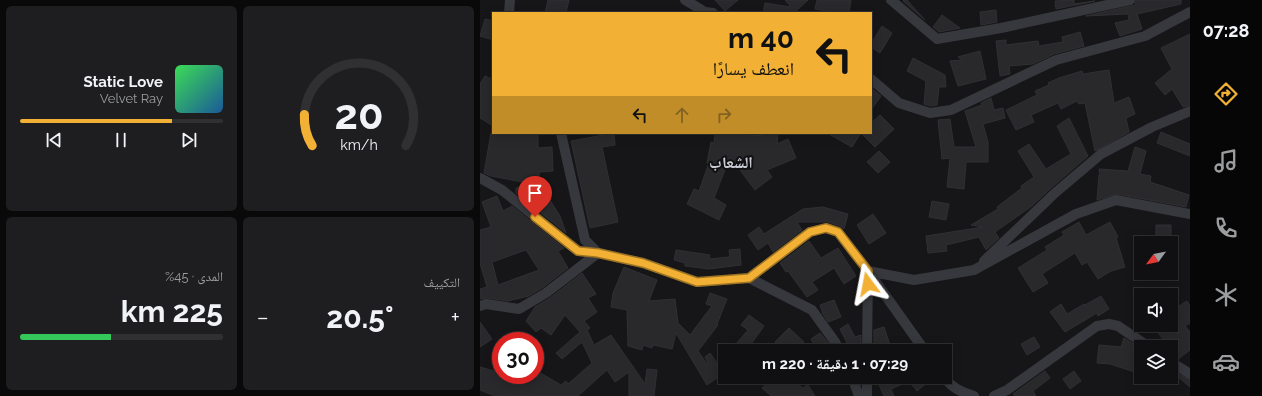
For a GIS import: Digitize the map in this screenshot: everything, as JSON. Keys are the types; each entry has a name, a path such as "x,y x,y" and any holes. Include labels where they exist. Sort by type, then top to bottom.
{"street":[{"path":"509,12 510,0"},
{"path":"685,0 705,12"},
{"path":"891,0 937,39 1001,28 1130,0"},
{"path":"872,80 899,103 930,113 951,110 1056,60 1145,36 1190,12"},
{"path":"974,270 1055,193 1102,154 1152,127 1190,111"},
{"path":"561,134 585,240 598,253"},
{"path":"480,178 502,190 578,251 598,253 643,263 697,282 749,278 812,310 836,344"},
{"path":"868,271 914,280 974,270 1076,214 1116,200 1190,214"},
{"path":"749,278 810,232 826,228 838,232 920,344"},
{"path":"480,306 486,304 519,308 546,293 598,253"},
{"path":"867,344 868,271"},
{"path":"994,396 1007,390 1097,326 1108,324 1118,326 1139,340"},
{"path":"1178,366 1190,374"},
{"path":"855,384 859,396"},
{"path":"867,384 867,396"},
{"path":"948,384 959,391 974,396"}],"building":[{"path":"548,0 569,0 566,12 545,12"},
{"path":"715,0 738,0 725,11"},
{"path":"785,0 808,0 796,12 763,12 765,3 791,7"},
{"path":"817,0 851,0 849,12 832,12 815,9"},
{"path":"907,0 925,20 903,1"},
{"path":"1074,0 1074,4 1095,1 1056,9 1055,1"},
{"path":"1136,0 1181,0 1181,4 1137,14 1142,29 1120,36 1115,23 1129,20 1128,14 1086,16 1135,5"},
{"path":"996,10 997,22 981,25 980,12"},
{"path":"942,15 960,28 939,32 933,27"},
{"path":"485,19 492,21 492,40 480,36"},
{"path":"882,26 892,33 880,53 872,48 872,42"},
{"path":"1080,32 1084,46 1054,54 1033,64 1009,66 1010,74 1000,76 996,41 1006,40 1006,45 1038,41 1039,46 1063,42 1062,37"},
{"path":"1190,34 1190,105 1183,107 1172,89 1165,95 1155,83 1172,69 1161,48"},
{"path":"980,51 986,79 958,86 950,61 962,60 958,57"},
{"path":"913,58 945,75 946,87 939,87 937,105 931,106 924,104 926,81 907,71"},
{"path":"1109,70 1114,103 1129,97 1135,114 1126,118 1129,132 1095,151 1085,103 1079,104 1077,101 1061,109 1058,103 1031,115 1034,122 1016,130 1006,110 1037,95 1035,91 1049,85 1048,83 1059,78 1082,71 1083,74"},
{"path":"485,76 492,80 492,125 480,118 480,84"},
{"path":"872,89 881,96 872,109"},
{"path":"991,98 994,110 1003,108 1005,118 983,124 988,142 988,162 966,162 964,189 947,187 950,158 942,159 938,120 950,119 954,147 976,147 965,111 982,105 981,103"},
{"path":"880,115 894,129 875,147 862,134 872,134 872,122"},
{"path":"1069,118 1088,156 1032,206 995,232 999,238 986,250 979,237 946,245 947,251 928,253 926,236 983,227 971,225 998,209 997,207 1034,177 1018,151 1029,144 1046,169 1071,154 1057,126"},
{"path":"1161,132 1190,144 1190,156 1157,143"},
{"path":"491,133 538,134 538,148 552,147 553,171 539,172 540,206 550,200 560,216 566,233 516,193 516,188 528,183 491,176 484,173"},
{"path":"614,134 615,145 602,147 618,222 590,228 571,141"},
{"path":"715,134 768,136 768,134 778,134 777,144 788,139 796,158 767,170 772,177 755,190 731,158 729,168 726,167 714,198 726,205 719,220 687,204 694,189 699,191 709,163 707,163 711,142 714,143"},
{"path":"829,134 860,134 852,147"},
{"path":"1135,147 1146,151 1140,174 1151,176 1150,182 1189,195 1186,207 1117,194 1097,200 1100,174 1099,169 1128,171"},
{"path":"879,151 890,162 878,173 867,162"},
{"path":"497,196 503,211 512,206 564,248 558,251 568,268 542,288 527,297 528,296 508,301 487,298 480,299 480,289 487,287 480,263 480,230 491,227 482,202","holes":["526,250 539,270 498,285 492,262"]},
{"path":"932,201 949,204 946,220 929,217"},
{"path":"823,207 848,214 844,229 828,222 797,222 802,230 773,252 768,243 758,250 748,235 759,227 764,234 803,209"},
{"path":"873,214 886,233 869,244 857,225"},
{"path":"1079,222 1086,235 1110,222 1118,237 1116,238 1125,267 1111,271 1098,279 1087,262 1082,265 1075,253 1042,274 1048,283 1033,292 1018,268 1047,250 1045,247 1064,235 1062,232"},
{"path":"1156,225 1171,225 1171,236 1156,236"},
{"path":"809,241 821,258 838,248 856,276 844,284 834,268 812,282 818,290 807,297 788,271 786,272 780,263"},
{"path":"740,249 741,265 709,269 685,266 685,263 674,260 676,250 710,255 709,259 730,257 729,250"},
{"path":"624,267 657,280 649,301 675,299 678,323 690,335 712,306 706,304 710,293 727,299 717,324 718,325 698,351 707,364 708,363 705,357 710,353 718,364 718,380 717,378 707,385 676,333 672,349 653,345 652,348 643,345 642,350 628,346 627,310 611,307 613,293"},
{"path":"582,273 596,294 588,298 597,312 584,321 590,328 587,330 594,345 611,335 645,384 647,369 657,370 654,396 629,396 629,372 615,382 607,370 578,396 495,396 480,390 480,367 492,370 492,384 544,384 544,375 561,385 566,381 568,384 592,363 582,342 562,359 556,353 580,332 565,315 551,335 541,328 536,332 526,321 535,307 550,298"},
{"path":"1101,296 1109,309 1098,316 1097,313 1065,332 1050,312 1061,304 1067,314"},
{"path":"834,300 841,317 828,322 820,305"},
{"path":"1187,301 1190,306 1190,323 1185,326 1190,332 1190,350 1178,359 1178,340 1163,340 1158,332 1178,332 1178,307"},
{"path":"749,315 764,326 751,344 736,344 748,330 741,325"},
{"path":"480,322 492,339 480,347"},
{"path":"848,324 855,337 861,335 861,344 848,344 840,329"},
{"path":"884,327 890,344 874,344 874,330"},
{"path":"789,328 804,342 802,344 777,344 775,342"},
{"path":"820,333 829,344 814,344 811,339"},
{"path":"1034,337 1040,347 1027,355 1021,344"},
{"path":"1124,338 1134,344 1134,372 1110,364 1097,363 1099,345 1121,347"},
{"path":"1045,371 1050,378 1033,391 1036,396 1015,396 1013,394"},
{"path":"1074,371 1081,381 1070,389 1063,379"},
{"path":"1178,374 1190,380 1190,387 1178,377"},
{"path":"766,384 799,384 802,388 808,385 815,396 771,396 762,388"},
{"path":"879,384 902,384 891,389 894,396 884,396"},
{"path":"911,384 926,384 917,391"}],"district":[{"name":"الشعاب","path":"731,162"}],"route":[{"path":"535,217 578,251 598,253 643,263 697,282 749,278 810,232 826,228 838,232 868,271 868,284"}]}
